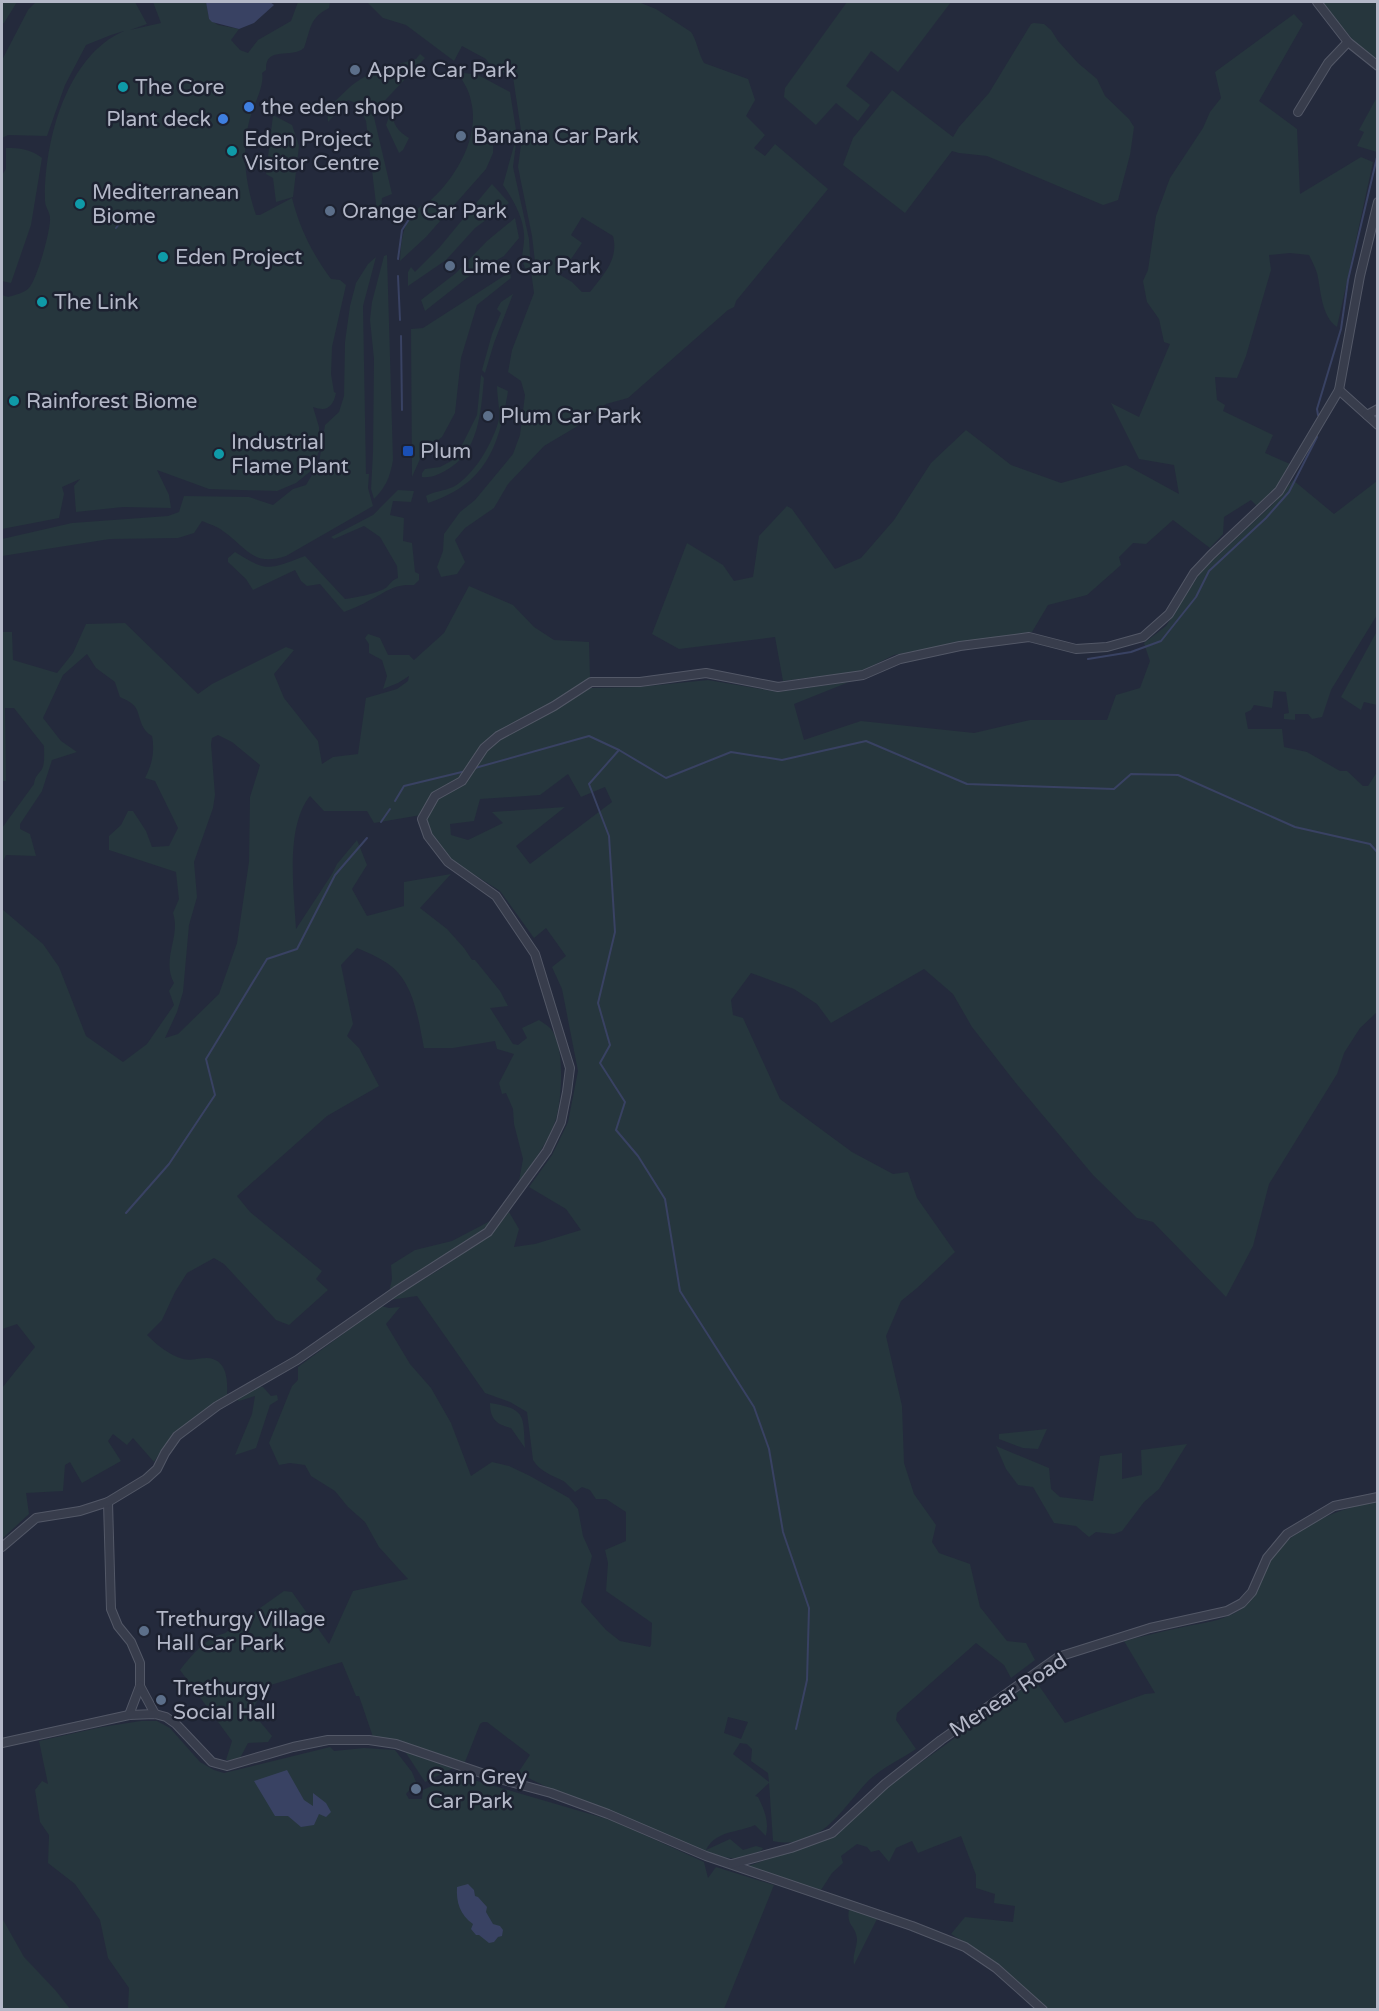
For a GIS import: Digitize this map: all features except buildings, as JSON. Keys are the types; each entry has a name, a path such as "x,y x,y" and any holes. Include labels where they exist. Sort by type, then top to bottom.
{"street":[{"path":"1317,2 1348,42 1377,66"},
{"path":"1298,112 1328,63 1348,42"},
{"path":"2,1548 36,1518 80,1511 108,1502 146,1479 157,1469 165,1452 177,1436 217,1406 297,1360 396,1291 488,1232 548,1151 561,1122 570,1068 535,954 496,896 448,862 428,836 422,819 435,796 462,780 484,748 498,736 554,706 591,682 640,682 706,674 778,687 863,675 900,659 971,645 1029,637 1076,649 1107,647 1143,637 1168,614 1194,573 1205,561 1279,490 1339,390 1360,276 1377,202"},
{"path":"1339,390 1377,425"},
{"path":"1367,415 1377,409"},
{"name":"Menear Road","path":"731,1864 791,1848 832,1833 885,1784 941,1740 1058,1658 1150,1628 1227,1611 1242,1604 1252,1592 1267,1558 1287,1534 1334,1506 1377,1497"},
{"path":"108,1502 111,1609 118,1626 131,1642 140,1663 140,1686 129,1715"},
{"path":"140,1686 155,1714"},
{"path":"2,1743 129,1715 155,1714 166,1717 176,1724 206,1757 218,1765 238,1765 328,1740 369,1740 396,1744 608,1814 731,1864 912,1926 965,1947 996,1968 1043,2010"}],"shaded area":[{"path":"2,2 17,2 2,24"},
{"name":"Eden Project","path":"36,2 135,2 147,24 130,30 161,23 153,2 206,2 209,19 218,25 239,29 231,40 240,50 248,53 258,40 291,21 298,2 330,2 329,8 314,20 304,48 293,53 274,55 267,62 249,122 245,146 247,181 256,215 292,198 307,240 318,260 331,279 340,280 346,285 332,347 331,374 336,393 329,407 322,409 313,407 319,427 319,451 312,470 296,483 277,491 209,489 157,470 169,495 171,508 123,507 76,512 74,486 80,479 62,487 64,494 59,518 2,529 2,295 8,297 22,293 29,288 43,254 50,224 45,201 49,153 62,103 73,80 87,60 104,43 124,31 86,45 65,85 47,136 8,135 2,138 2,60 28,10"},
{"path":"367,2 641,3 656,9 691,32 704,63 748,79 755,100 746,116 765,135 754,148 765,156 775,144 828,189 736,301 734,307 628,398 606,404 576,427 544,446 508,484 494,508 465,528 455,540 465,562 457,574 441,577 437,567 443,551 444,534 460,512 475,500 513,454 520,435 525,395 521,381 508,372 512,350 534,293 531,271 527,272 523,261 522,221 503,185 516,138 512,134 493,133 493,153 486,169 426,237 400,261 402,238 410,217 434,197 454,174 468,146 473,116 471,101 457,72 478,75 510,92 517,136 513,167 529,239 531,270 536,270 532,236 518,167 522,137 513,77 491,67 486,59 462,46 454,61 406,25 383,18","holes":["582,217 613,236 612,259 590,292 582,292 560,275 582,243 571,235"]},
{"path":"847,2 951,2 898,72 871,51 846,86 870,105 858,121 836,103 816,125 784,97 785,88"},
{"path":"1320,2 1377,2 1377,61 1354,41"},
{"path":"1294,14 1303,24 1259,101 1297,129 1300,194 1361,157 1373,162 1337,327 1325,310 1317,273 1309,255 1290,253 1269,255 1271,270 1246,356 1237,378 1215,377 1217,400 1225,405 1223,411 1273,435 1265,453 1290,464 1275,489 1257,506 1251,500 1224,517 1223,534 1210,548 1173,520 1146,544 1133,543 1119,557 1121,565 1087,595 1048,605 1032,632 894,655 862,671 783,681 775,637 679,649 652,634 687,543 723,565 734,581 753,577 759,536 787,506 792,509 835,569 861,558 894,520 931,463 966,430 1011,465 1061,483 1126,465 1179,494 1174,465 1139,459 1111,403 1139,417 1170,344 1164,342 1159,319 1147,302 1143,281 1148,270 1156,216 1170,178 1221,98 1215,72"},
{"path":"1031,24 1044,24 1051,30 1078,63 1097,79 1105,96 1129,119 1134,127 1130,155 1118,200 1103,205 987,156 952,151 905,213 843,165 853,138 892,90 953,137 989,93"},
{"path":"420,54 425,58 373,113 392,194 382,198 381,214 377,212 366,121 358,104 348,100 328,122 327,108 362,78 384,68 416,59"},
{"path":"1377,97 1377,152 1357,146 1364,132 1359,130"},
{"path":"392,109 396,126 409,138 399,153 386,125"},
{"path":"273,115 292,125 299,146 293,197 276,202 273,178 266,174"},
{"path":"6,148 25,150 42,158 31,225 11,283 2,281 2,175 6,169"},
{"path":"492,184 509,203 475,228 446,260 408,286 408,272 411,267 415,272 439,248"},
{"path":"515,218 519,238 504,256 468,277 425,311 421,300 456,273 487,241"},
{"path":"387,255 393,460 387,481 374,499 371,489 374,359 370,320 372,302 384,256"},
{"path":"376,257 363,306 366,474 369,474 368,488 373,506 286,556 275,559 266,559 251,554 221,529 202,521 194,533 178,538 110,539 2,556 2,539 72,523 168,516 179,512 184,496 249,497 273,505 293,489 306,485 319,463 325,425 339,412 344,396 345,342 356,283 368,264"},
{"path":"510,272 511,278 477,305 461,358 455,413 442,437 423,452 412,477 411,329 423,328"},
{"path":"513,294 485,373 482,370 492,334 501,313 497,309 501,302"},
{"path":"481,375 484,378 479,418 465,454 445,471 437,475 422,477 425,469 440,467 453,460 460,449 477,415"},
{"path":"497,386 508,391 500,429 486,461 464,485 428,503 426,496 461,482 482,457 493,437 499,419"},
{"path":"1293,480 1334,514 1377,481 1377,615 1331,690 1322,717 1312,719 1308,714 1295,714 1295,720 1284,719 1284,714 1289,713 1286,692 1274,691 1272,708 1254,705 1245,713 1248,729 1282,729 1284,747 1307,752 1340,771 1347,771 1363,786 1368,786 1377,772 1377,1012 1360,1028 1344,1053 1337,1074 1269,1184 1253,1246 1226,1297 1153,1222 1137,1218 1093,1175 972,1027 953,994 924,969 831,1023 817,1004 794,989 751,973 731,1000 733,1015 743,1018 780,1099 852,1152 893,1174 908,1172 917,1198 955,1252 901,1301 886,1336 902,1406 904,1463 914,1494 936,1525 932,1542 939,1553 970,1564 980,1607 1007,1641 1026,1643 1035,1660 1011,1678 1004,1665 976,1643 897,1713 896,1720 916,1749 869,1780 839,1815 817,1834 804,1840 773,1841 769,1783 755,1796 758,1797 766,1816 766,1836 755,1825 721,1835 706,1850 730,1839 743,1850 756,1846 763,1848 761,1851 736,1859 718,1856 557,1792 518,1773 530,1755 487,1722 480,1724 465,1762 462,1763 401,1741 373,1737 359,1696 356,1696 342,1662 267,1686 251,1711 272,1736 268,1742 248,1743 239,1760 226,1760 232,1741 180,1670 195,1652 284,1591 292,1592 329,1644 353,1591 408,1579 379,1547 365,1522 335,1491 311,1476 305,1465 290,1463 279,1465 269,1443 292,1386 298,1380 298,1367 381,1306 400,1307 386,1324 410,1364 431,1388 451,1423 471,1476 492,1462 509,1466 569,1498 578,1509 583,1536 592,1556 581,1602 606,1630 620,1641 650,1647 651,1645 652,1623 606,1591 608,1563 605,1550 626,1541 626,1512 606,1499 596,1499 590,1490 582,1487 575,1492 565,1482 540,1468 533,1460 527,1412 510,1402 485,1393 417,1296 389,1300 442,1268 448,1261 491,1234 509,1212 519,1229 514,1247 535,1244 581,1230 566,1209 529,1187 552,1155 568,1122 578,1071 562,989 552,967 566,956 546,928 534,938 500,891 451,860 435,840 425,820 427,814 374,823 367,811 324,811 310,796 302,809 294,842 293,878 296,929 337,864 357,840 367,865 352,889 367,916 404,906 404,882 451,874 420,908 447,929 500,991 508,1006 490,1008 513,1044 518,1045 527,1038 522,1028 539,1020 550,1028 555,1036 559,1047 561,1088 552,1130 519,1181 523,1159 514,1124 513,1109 506,1093 502,1094 499,1083 514,1054 497,1049 495,1041 453,1048 424,1048 413,1001 403,980 387,963 357,948 341,965 353,1024 347,1036 359,1048 379,1086 327,1116 237,1196 250,1212 322,1271 316,1279 328,1290 289,1325 276,1320 224,1264 214,1258 187,1273 162,1320 147,1335 164,1349 183,1359 207,1358 219,1362 225,1371 227,1395 178,1433 154,1462 133,1438 127,1445 113,1434 108,1441 121,1461 82,1483 70,1462 65,1465 63,1491 26,1493 29,1514 2,1539 2,1388 35,1347 17,1324 2,1329 2,909 43,944 59,967 86,1036 123,1062 147,1044 174,1005 169,991 174,983 169,965 175,931 173,913 179,899 176,872 109,850 109,836 121,825 128,811 133,811 146,831 152,847 169,846 178,828 155,781 145,778 152,758 152,736 143,728 136,708 120,697 115,682 96,668 87,654 63,675 43,718 61,741 77,752 52,760 42,791 20,824 20,829 30,834 36,856 6,855 2,863 2,828 42,769 44,746 14,708 5,708 6,781 2,781 2,632 12,632 13,660 57,673 73,653 86,624 125,623 198,694 212,684 286,647 294,650 274,674 284,698 318,741 322,764 333,757 358,754 366,698 397,689 408,681 409,676 383,689 387,676 382,660 369,653 369,644 365,638 368,634 380,638 388,655 409,655 414,660 444,633 469,586 513,605 534,627 554,640 589,642 590,677 583,691 591,688 638,687 708,680 778,692 849,682 794,704 804,740 861,721 974,733 1030,720 1107,720 1116,695 1140,688 1150,661 1144,643 1166,626 1202,570 1272,505","holes":["218,735 232,742 260,765 250,797 249,862 237,943 219,994 178,1034 165,1038 183,992 189,925 197,897 194,862 213,808 215,795 212,738","568,774 581,797 605,787 612,802 530,864 516,846 565,807 492,812 503,823 468,840 451,835 450,824 474,821 480,799 540,795","728,1717 748,1722 741,1739 724,1733","740,1743 747,1744 752,1749 751,1761 768,1773 769,1782 733,1754"]},
{"path":"398,490 414,491 411,502 393,501 390,515 404,518 403,541 412,543 415,572 419,574 419,580 414,585 391,589 344,612 320,584 307,586 295,570 253,590 246,579 228,562 228,558 235,552 255,563 269,567 305,556 345,599 379,591 398,578 397,566 380,537 364,526 334,539 331,537 373,515"},
{"path":"1377,631 1377,705 1364,702 1361,710 1341,697"},
{"path":"494,1219 486,1231 389,1292 392,1279 391,1265 415,1250 452,1241"},
{"path":"256,1386 263,1387 271,1396 277,1395 278,1400 270,1405 256,1448 235,1455 252,1414 255,1396 239,1401 236,1399"},
{"path":"490,1403 510,1408 520,1415 523,1421 525,1448 511,1428 495,1420 491,1413"},
{"path":"1047,1429 1038,1449 1023,1448 999,1439 999,1434"},
{"path":"1187,1444 1159,1489 1144,1502 1122,1531 1114,1534 1096,1532 1089,1537 1076,1526 1054,1523 1033,1487 1018,1485 1006,1469 996,1446 1049,1468 1051,1489 1060,1497 1093,1501 1100,1456 1122,1453 1122,1479 1142,1475 1141,1450"},
{"path":"1377,1501 1377,2009 1048,2009 987,1957 951,1934 965,1917 1013,1922 1015,1906 994,1903 995,1894 976,1888 976,1875 961,1836 918,1853 912,1841 896,1848 889,1862 879,1850 871,1852 867,1847 857,1844 841,1856 843,1863 832,1873 821,1890 748,1866 834,1836 887,1787 1035,1680 1065,1723 1145,1694 1155,1693 1124,1641 1233,1614 1246,1606 1271,1560 1292,1537 1304,1528 1332,1514"},
{"path":"141,1721 157,1721 170,1728 200,1762 224,1773 330,1747 334,1751 364,1748 395,1750 412,1772 416,1782 406,1794 409,1799 422,1799 423,1790 452,1776 460,1776 614,1821 704,1862 708,1878 716,1867 774,1885 724,2009 128,2009 129,1988 108,1958 100,1920 75,1884 48,1863 49,1835 40,1822 35,1790 42,1781 48,1784 39,1741"},
{"path":"404,1750 453,1768 425,1782"},
{"path":"849,1909 877,1919 854,1965 857,1939 850,1923"},
{"path":"2,1918 24,1957 70,2009 2,2009"}],"water":[{"path":"206,2 270,2 274,5 254,23 239,29 212,22 209,19"},
{"path":"287,1770 304,1800 313,1806 313,1793 326,1803 331,1812 326,1817 319,1814 314,1825 301,1827 288,1816 275,1816 254,1781"},
{"path":"468,1884 474,1890 475,1896 487,1907 486,1912 493,1924 500,1926 503,1930 502,1936 494,1942 489,1943 476,1935 471,1929 473,1924 460,1908 457,1887"}],"waterway":[{"path":"1318,415 1317,409 1341,329 1348,280 1378,153"},
{"path":"398,259 402,230 415,210"},
{"path":"116,228 120,219"},
{"path":"398,276 400,320"},
{"path":"401,336 402,410"},
{"path":"1088,659 1131,652 1161,641 1196,597 1209,571 1266,518 1289,492 1317,437"},
{"path":"475,768 589,736 619,750 666,778 731,752 782,760 866,741 967,784 1114,789 1131,774 1178,775 1295,827 1370,844 1378,853"},
{"path":"619,750 589,784 609,836 615,932 598,1003 610,1045 600,1063 625,1102 616,1130 638,1156 665,1199 680,1291 754,1407 769,1449 783,1532 809,1608 807,1680 796,1729"},
{"path":"395,801 404,786 466,771"},
{"path":"381,822 390,809"},
{"path":"126,1213 169,1164 215,1095 206,1059 267,959 297,949 335,875 367,838"}],"place":[{"name":"Apple Car Park","path":"355,70"},
{"name":"The Core","path":"123,87"},
{"name":"the eden shop","path":"249,107"},
{"name":"Plant deck","path":"223,119"},
{"name":"Banana Car Park","path":"461,136"},
{"name":"Eden Project Visitor Centre","path":"232,151"},
{"name":"Mediterranean Biome","path":"80,204"},
{"name":"Orange Car Park","path":"330,211"},
{"name":"Eden Project","path":"163,257"},
{"name":"Lime Car Park","path":"450,266"},
{"name":"The Link","path":"42,302"},
{"name":"Rainforest Biome","path":"14,401"},
{"name":"Plum Car Park","path":"488,416"},
{"name":"Plum","path":"408,451"},
{"name":"Industrial Flame Plant","path":"219,454"},
{"name":"Trethurgy Village Hall Car Park","path":"144,1631"},
{"name":"Trethurgy Social Hall","path":"161,1700"},
{"name":"Carn Grey Car Park","path":"416,1789"}]}
